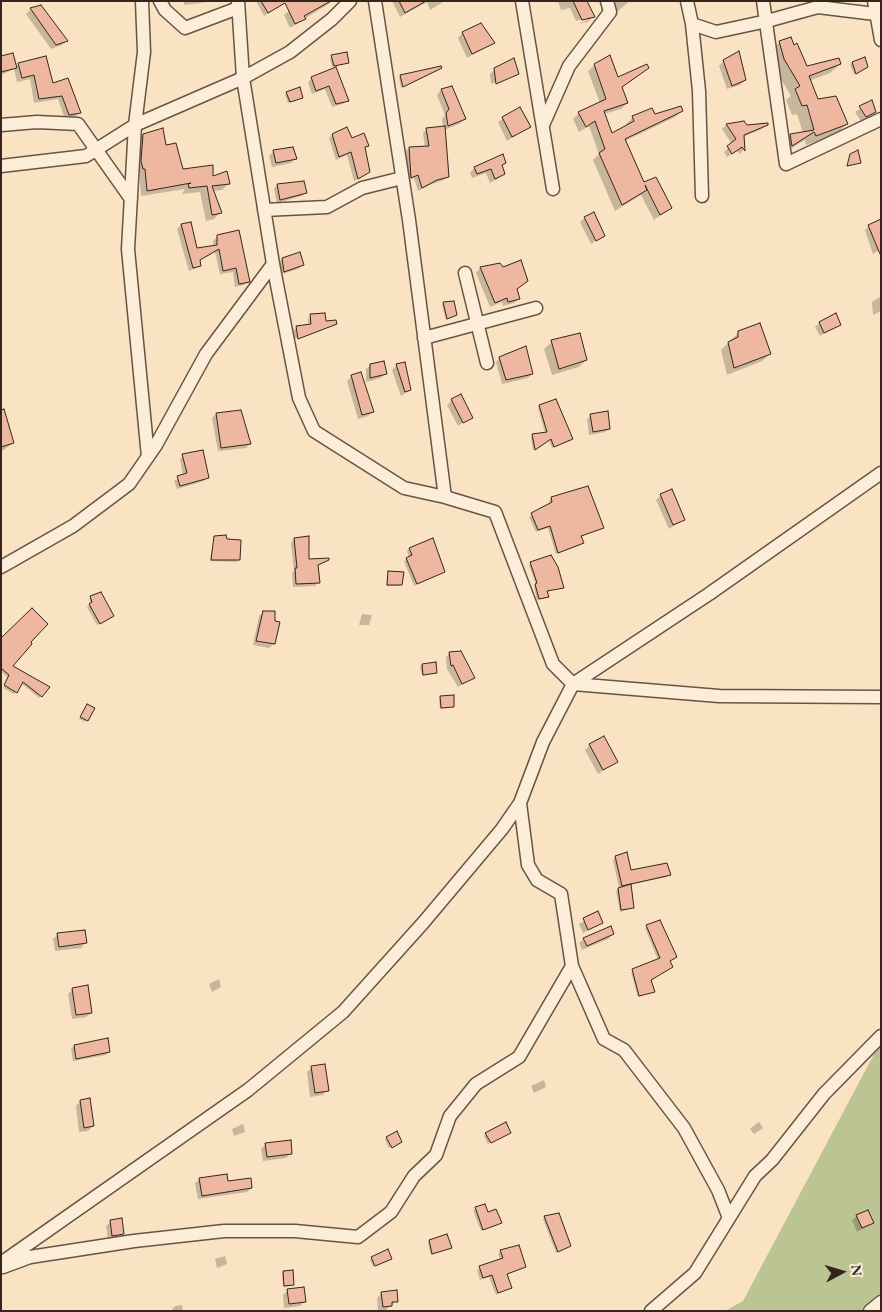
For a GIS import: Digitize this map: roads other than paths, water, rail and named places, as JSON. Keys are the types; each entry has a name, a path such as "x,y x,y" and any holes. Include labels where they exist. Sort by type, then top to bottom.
{"street":[{"path":"142,1 144,52 135,125 128,249 148,458"},
{"path":"160,1 165,10 185,28 238,4 243,78 272,264 299,398 314,431 404,488 445,497 495,512 558,668 573,684 719,696 881,697"},
{"path":"1,166 86,156 135,125 243,78 290,52 332,19 350,1"},
{"path":"375,1 402,178 445,497"},
{"path":"522,1 554,189"},
{"path":"543,125 569,66 610,12 607,1"},
{"path":"687,1 692,24 699,91 702,196"},
{"path":"763,1 786,164 881,118"},
{"path":"692,24 716,32 767,22 818,7 874,7 881,40"},
{"path":"1,125 37,122 78,124 131,199"},
{"path":"264,210 327,207 362,188 402,178"},
{"path":"1,567 73,526 129,484 148,458 206,354 272,264"},
{"path":"465,272 487,364"},
{"path":"424,338 536,308"},
{"path":"1,1263 248,1090 344,1012 436,909 502,829 520,803 543,742 573,684 709,594 881,473"},
{"path":"520,803 530,871 537,880 561,894 572,966 604,1039 624,1050 684,1128 718,1190 729,1218"},
{"path":"1,1268 30,1257 134,1241 224,1231 295,1231 358,1237 391,1212 414,1176 436,1155 450,1116 476,1084 519,1057 572,966"},
{"path":"651,1311 695,1273 755,1176 772,1160 824,1094 881,1036"},
{"path":"870,1311 881,1302"}]}
